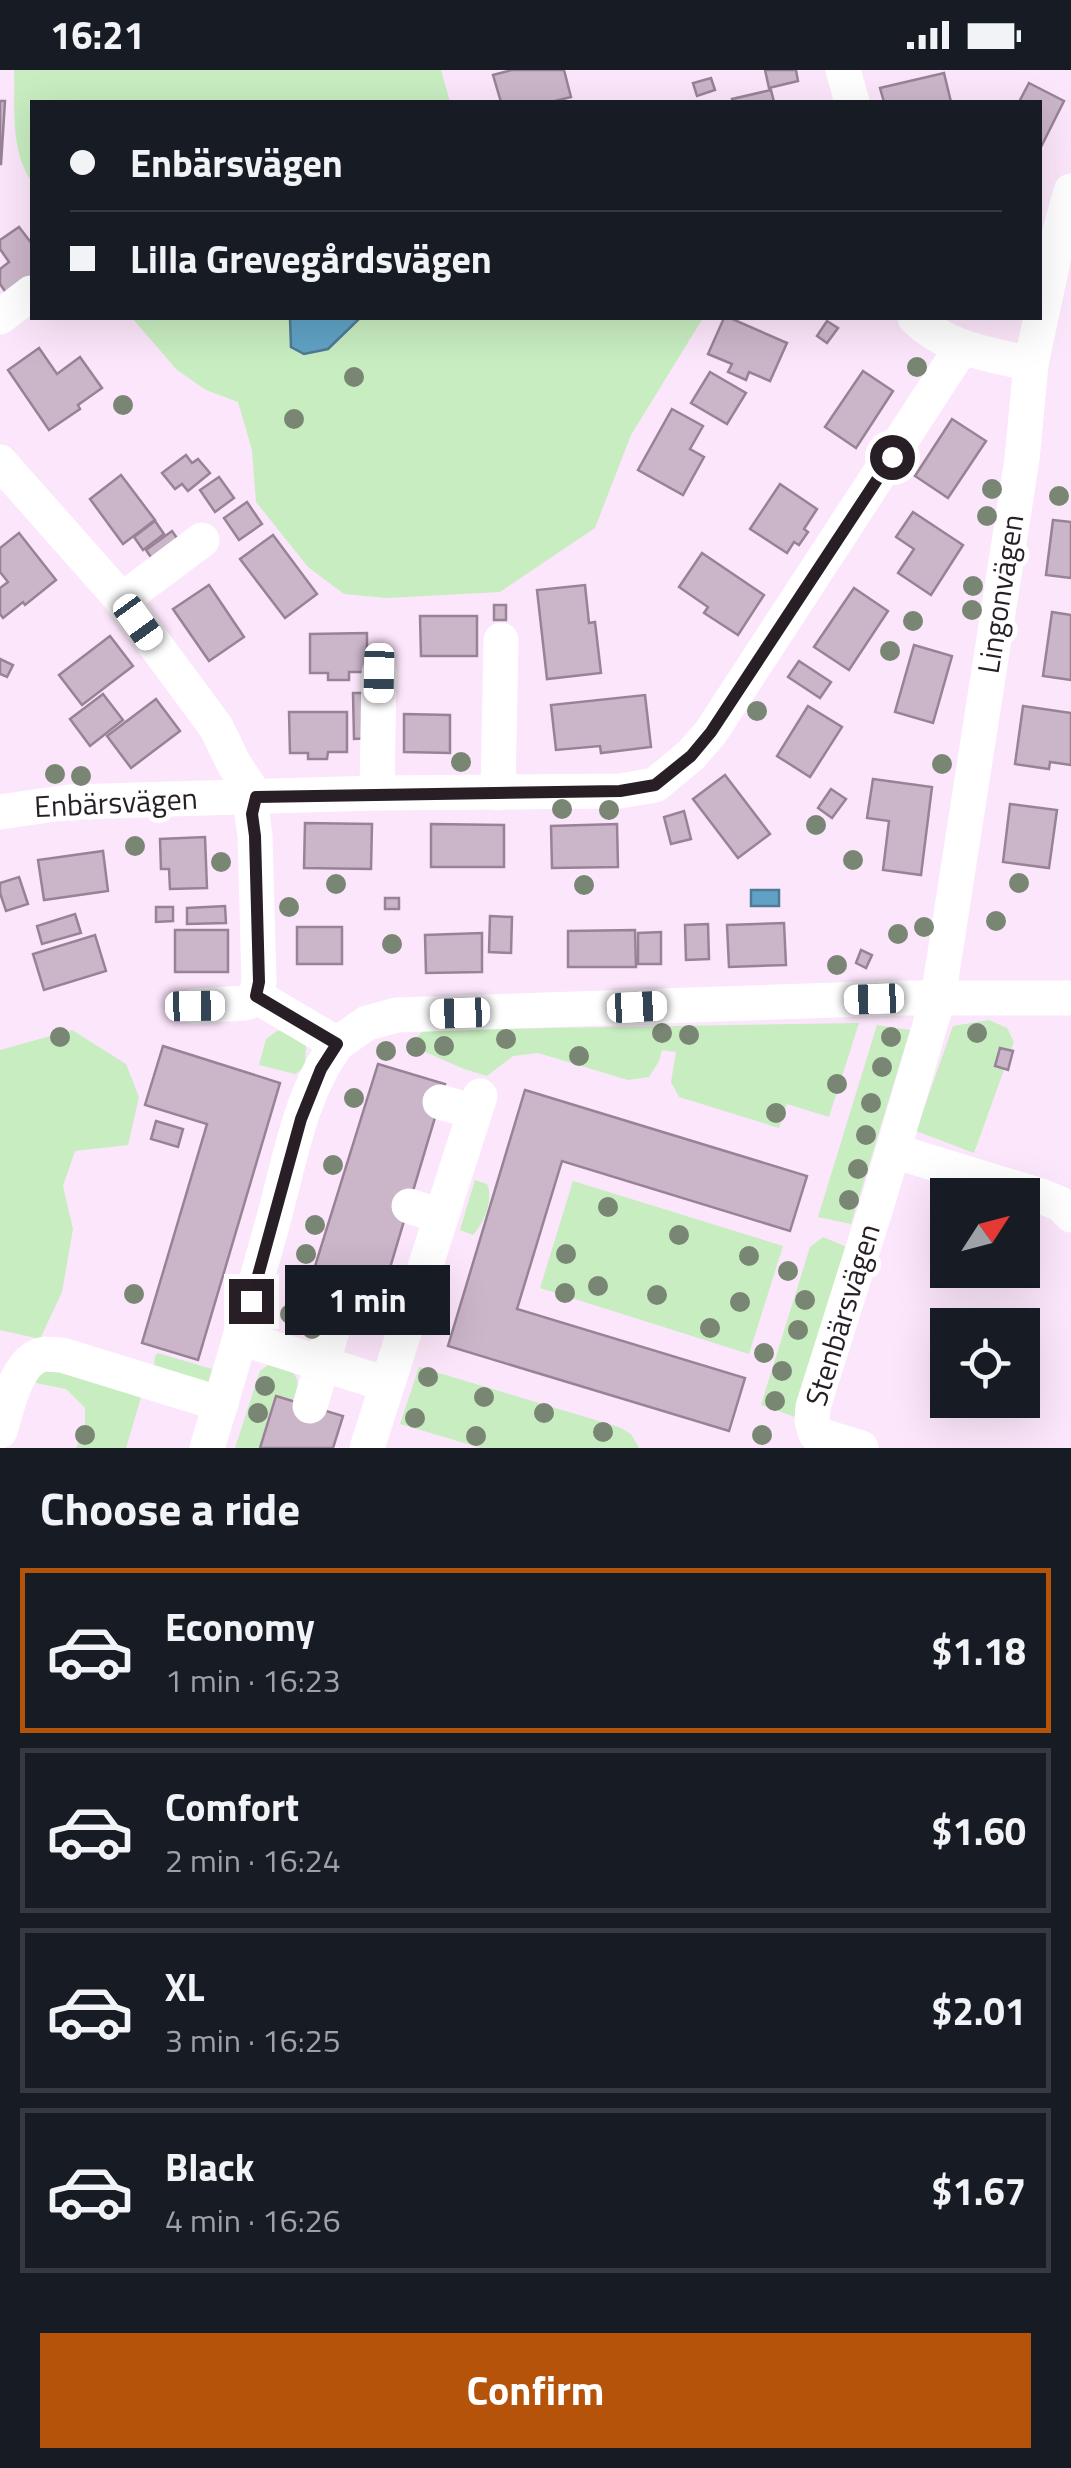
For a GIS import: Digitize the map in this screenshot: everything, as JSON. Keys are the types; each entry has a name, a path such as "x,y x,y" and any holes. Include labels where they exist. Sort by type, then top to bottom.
{"street":[{"path":"843,70 851,100"},
{"name":"Lingonvägen","path":"938,998 1022,459 1031,364 1060,292 1057,242 1071,191"},
{"path":"0,318 30,293"},
{"path":"917,320 938,337 962,347 1031,364"},
{"name":"Enbärsvägen","path":"0,812 68,802 620,791 655,785 691,756 719,720 962,347"},
{"path":"0,462 122,600 216,727 256,797 252,814 259,982 256,996 246,1003 195,1006"},
{"path":"122,600 202,540"},
{"path":"498,793 500,640"},
{"path":"377,794 379,673"},
{"path":"256,996 337,1044"},
{"path":"207,1448 301,1119 321,1069 337,1044 366,1024 397,1015 938,998 1071,998"},
{"name":"Stenbärsvägen","path":"861,1448 814,1441 813,1407 938,998"},
{"path":"366,1448 386,1384 424,1211 477,1104 440,1102"},
{"path":"894,1151 1041,1196 1060,1204 1071,1215"},
{"path":"310,1406 336,1318"},
{"path":"241,1338 386,1384"},
{"path":"0,1431 16,1380 27,1364 45,1354 62,1355 220,1404"}],"green space":[{"path":"14,70 441,70 449,100 30,100 30,179 20,157"},
{"path":"134,320 290,320 291,347 355,325 359,320 702,320 631,435 595,528 500,592 387,598 344,594 308,567 256,502 252,450 238,402 206,390 177,370"},
{"path":"989,1020 1007,1028 1014,1042 974,1153 916,1131 953,1026"},
{"path":"859,1023 829,1117 787,1104 779,1128 679,1097 671,1082 676,1052 662,1050 649,1077 628,1080 538,1053 513,1056 487,1076 409,1045 424,1030"},
{"path":"877,1025 910,1030 851,1224 818,1217"},
{"path":"72,1030 126,1064 139,1097 128,1145 75,1151 63,1186 73,1229 62,1292 40,1339 0,1330 0,1050"},
{"path":"277,1031 306,1044 305,1067 295,1074 259,1065 266,1039"},
{"path":"475,1180 487,1184 489,1204 473,1235 460,1230"},
{"path":"573,1181 783,1246 749,1354 540,1288"},
{"path":"823,1237 847,1247 795,1417 761,1405 810,1247"},
{"path":"158,1353 212,1369 208,1384 154,1367"},
{"path":"44,1364 142,1394 126,1448 76,1448 85,1429 85,1408 66,1389 26,1381"},
{"path":"268,1365 294,1374 298,1383 296,1400 275,1395 259,1448 235,1448 260,1371"},
{"path":"419,1367 619,1427 631,1434 639,1448 481,1448 400,1424"}],"water":[{"path":"290,320 358,320 328,349 304,354 291,347"},
{"path":"751,890 779,890 779,906 751,906"}],"building":[{"path":"512,70 564,70 571,97 500,100 493,75"},
{"path":"765,70 796,70 798,81 769,88"},
{"path":"944,73 951,100 883,100 880,88"},
{"path":"711,78 715,90 697,96 693,83"},
{"path":"1029,83 1064,101 1042,145 1042,100 1020,100"},
{"path":"771,90 774,100 732,100"},
{"path":"0,101 5,101 1,164 0,164"},
{"path":"19,227 30,241 30,281 9,297 0,284 0,269 9,262 0,249 0,240"},
{"path":"723,320 735,320 787,343 770,381 749,372 746,380 728,372 732,364 708,354"},
{"path":"827,321 838,328 827,343 817,336"},
{"path":"39,348 57,374 80,357 102,388 49,430 8,370"},
{"path":"863,371 893,391 856,448 825,427"},
{"path":"710,372 746,393 727,424 691,403"},
{"path":"672,409 703,426 690,449 704,457 683,495 638,470"},
{"path":"952,419 986,441 948,498 915,476"},
{"path":"186,455 192,463 198,459 210,473 188,491 182,484 175,489 162,473"},
{"path":"121,475 155,520 123,544 90,499"},
{"path":"219,477 234,498 215,512 200,490"},
{"path":"780,484 817,509 804,529 808,532 787,553 750,529"},
{"path":"247,502 262,524 239,540 224,518"},
{"path":"913,512 963,545 931,595 898,573 914,549 896,537"},
{"path":"1053,520 1071,522 1071,578 1046,575"},
{"path":"155,521 164,534 143,550 134,537"},
{"path":"172,531 181,544 155,563 146,550"},
{"path":"19,533 56,580 3,618 0,588 8,582 0,572 0,548"},
{"path":"273,535 317,594 285,618 240,559"},
{"path":"702,553 764,595 738,635 704,613 708,607 679,587"},
{"path":"209,585 244,637 209,661 173,609"},
{"path":"585,585 589,623 595,622 601,673 547,679 537,590"},
{"path":"854,588 888,611 849,670 814,647"},
{"path":"494,605 506,605 506,620 494,620"},
{"path":"1052,612 1071,615 1071,680 1043,676"},
{"path":"420,616 477,616 477,656 421,656"},
{"path":"367,633 367,672 349,672 349,680 328,680 328,673 310,673 310,634"},
{"path":"110,636 133,666 82,705 59,675"},
{"path":"914,645 952,656 933,723 895,712"},
{"path":"0,659 13,665 7,677 0,674"},
{"path":"799,661 831,682 820,698 788,677"},
{"path":"353,693 373,693 374,738 354,739"},
{"path":"103,694 123,720 90,746 70,719"},
{"path":"645,695 651,747 601,753 600,746 556,750 551,705"},
{"path":"156,699 180,731 131,768 107,736"},
{"path":"808,706 842,727 810,777 777,756"},
{"path":"1023,706 1071,713 1071,765 1050,762 1049,769 1015,764"},
{"path":"289,712 347,712 347,752 328,752 327,759 308,759 308,753 290,753"},
{"path":"404,714 450,715 450,753 404,752"},
{"path":"725,775 770,834 738,858 693,799"},
{"path":"873,779 932,787 921,875 883,870 889,821 867,818"},
{"path":"831,789 846,799 832,818 818,808"},
{"path":"1010,804 1057,810 1049,868 1003,862"},
{"path":"684,811 691,839 671,844 664,817"},
{"path":"305,823 372,824 371,869 304,868"},
{"path":"431,824 504,825 504,867 431,867"},
{"path":"617,824 618,867 552,868 551,826"},
{"path":"205,837 207,888 170,889 169,869 161,869 160,839"},
{"path":"103,851 108,891 44,900 38,860"},
{"path":"19,877 28,904 6,911 0,883"},
{"path":"385,898 399,898 399,909 385,909"},
{"path":"225,906 226,923 187,924 187,908"},
{"path":"156,907 173,907 173,921 156,922"},
{"path":"75,914 81,933 42,944 37,926"},
{"path":"490,916 512,917 511,953 489,952"},
{"path":"784,923 786,965 729,967 727,925"},
{"path":"708,924 709,959 686,960 685,925"},
{"path":"297,927 342,927 342,964 297,964"},
{"path":"175,930 228,930 228,972 175,972"},
{"path":"635,930 636,967 568,967 568,931"},
{"path":"661,932 661,964 638,964 638,933"},
{"path":"482,933 482,972 426,973 425,935"},
{"path":"95,935 106,971 44,990 33,954"},
{"path":"861,950 872,955 866,968 856,963"},
{"path":"163,1046 280,1083 198,1360 142,1343 207,1124 145,1105"},
{"path":"1000,1048 1013,1051 1008,1070 995,1066"},
{"path":"378,1064 445,1084 372,1328 302,1308"},
{"path":"525,1090 807,1176 790,1231 562,1161 517,1309 745,1378 729,1431 448,1346"},
{"path":"156,1121 183,1129 178,1147 151,1139"},
{"path":"276,1396 343,1416 333,1448 260,1448"}],"route":[{"path":"251,1301 301,1119 321,1069 337,1044 256,996 259,982 252,814 256,797 620,791 655,785 691,756 711,732 892,457"}]}
